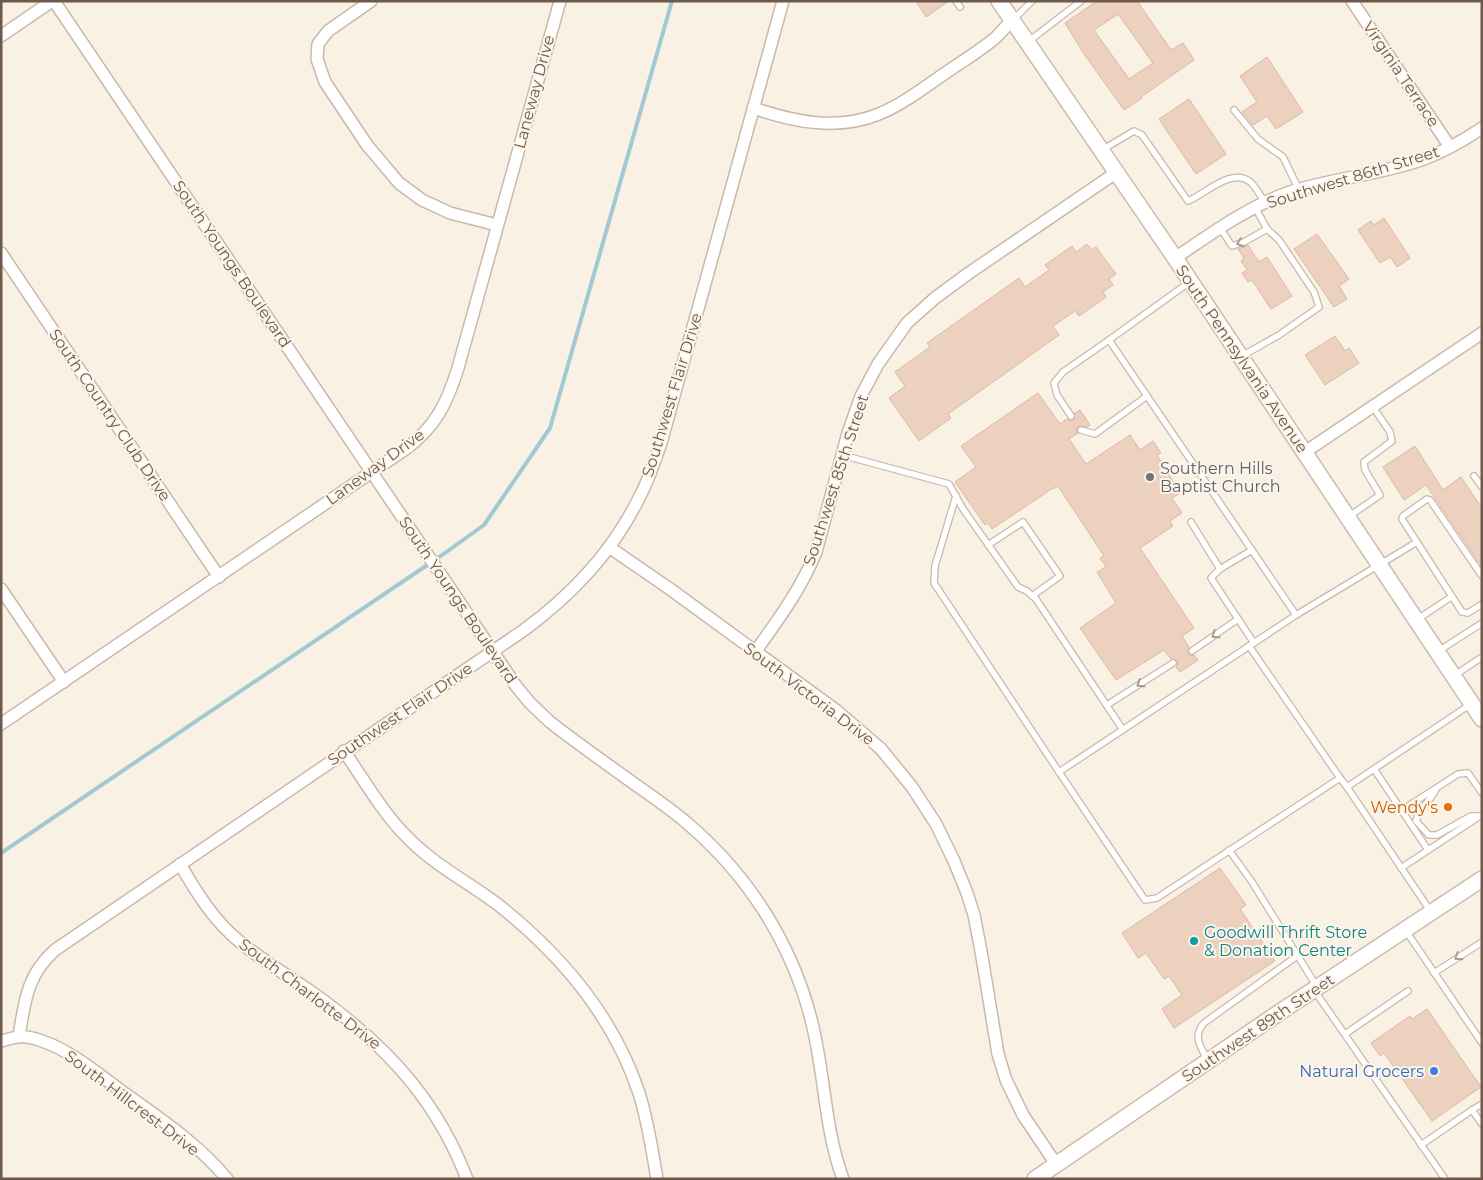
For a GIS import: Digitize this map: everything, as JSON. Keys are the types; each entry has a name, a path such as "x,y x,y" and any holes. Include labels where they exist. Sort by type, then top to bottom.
{"main road":[{"name":"South Pennsylvania Avenue","path":"999,1 1241,356 1482,719"},
{"name":"Southwest 89th Street","path":"1035,1179 1208,1061 1482,879"}],"street":[{"path":"1,36 53,1"},
{"name":"South Youngs Boulevard","path":"53,1 516,686 541,714 686,822 718,852 754,895 784,944 805,998 817,1045 833,1146 843,1179"},
{"path":"371,1 328,31 318,44 316,60 325,82 372,152 399,183 417,197 450,213 498,225"},
{"name":"Laneway Drive","path":"1,724 372,472 418,440 434,423 446,400 458,368 560,1"},
{"name":"Southwest Flair Drive","path":"19,1036 25,997 43,960 69,939 524,630 563,599 588,574 609,547 626,522 640,496 661,443 782,1"},
{"name":"Virginia Terrace","path":"1352,1 1450,147"},
{"path":"753,108 772,115 813,124 842,124 866,119 894,107 938,78 994,39 1012,20"},
{"name":"Southwest 86th Street","path":"1175,258 1220,228 1260,205 1298,190 1411,163 1450,147 1482,128"},
{"name":"Southwest 85th Street","path":"754,652 782,615 809,568 816,552 848,432 866,387 878,364 907,323 955,283 1117,172"},
{"name":"South Country Club Drive","path":"1,253 219,577"},
{"path":"1305,452 1482,333"},
{"name":"South Victoria Drive","path":"609,547 837,711 881,749 907,780 936,824 954,860 974,915 998,1054 1004,1074 1023,1115 1056,1164"},
{"path":"1,589 64,682"},
{"path":"344,752 382,808 405,836 442,868 496,904 520,923 566,968 590,998 619,1047 639,1094 657,1179"},
{"name":"South Charlotte Drive","path":"180,864 191,884 210,910 240,942 332,1007 374,1041 393,1060 431,1107 455,1150 467,1179"},
{"name":"South Hillcrest Drive","path":"1,1041 19,1036 42,1041 81,1062 178,1133 227,1179"}],"lane":[{"path":"1012,20 1032,1"},
{"path":"1027,43 1081,1"},
{"path":"1234,110 1258,139 1283,157 1298,190"},
{"path":"1102,150 1134,131 1142,134 1188,201 1228,178 1239,176 1249,181 1268,229 1279,240 1297,265 1314,292 1319,306 1279,334 1241,356"},
{"path":"1220,228 1232,246 1244,242 1268,229"},
{"path":"1071,416 1057,395 1054,383 1063,372 1191,282"},
{"path":"1109,340 1296,615"},
{"path":"1081,430 1095,434 1147,396"},
{"path":"1348,517 1380,494 1365,470 1364,462 1392,441 1390,432 1373,407"},
{"path":"842,455 949,484 1018,588 1027,591 1032,596 1123,730"},
{"path":"1474,476 1482,487"},
{"path":"956,496 935,566 934,583 1058,772 1146,900 1157,898 1340,778"},
{"path":"1482,576 1430,500 1427,499 1403,516 1402,519 1462,612 1468,613 1482,604"},
{"path":"988,545 1023,522 1060,576 1032,596"},
{"path":"1191,522 1220,570"},
{"path":"1058,772 1296,615 1417,542"},
{"path":"1252,550 1220,570 1211,578 1340,778 1432,913"},
{"path":"1416,620 1451,597"},
{"path":"1192,651 1238,619"},
{"path":"1437,652 1482,623"},
{"path":"1454,676 1482,657"},
{"path":"1107,705 1173,663"},
{"path":"1347,787 1471,704"},
{"path":"1374,769 1428,850"},
{"path":"1402,810 1458,774 1468,773 1482,793"},
{"path":"1436,789 1432,798 1418,814 1416,821 1429,834 1437,836 1471,816 1482,815"},
{"path":"1401,868 1482,815"},
{"path":"1229,850 1252,882 1345,1034 1445,1179"},
{"path":"1406,930 1481,1042"},
{"path":"1434,973 1482,942"},
{"path":"1208,1061 1197,1039 1198,1030 1204,1023 1297,956"},
{"path":"1345,1034 1408,991"},
{"path":"1421,1145 1482,1104"},
{"path":"1472,1110 1482,1124"}],"building":[{"path":"916,1 949,1 926,17"},
{"path":"1097,1 1137,1 1171,50 1183,43 1194,60 1124,110 1084,54 1065,23","holes":["1118,14 1153,63 1129,79 1094,30"]},
{"path":"1267,57 1303,112 1276,129 1267,116 1253,125 1242,112 1257,102 1240,76"},
{"path":"1189,99 1226,154 1196,174 1159,119"},
{"path":"1384,218 1410,258 1397,267 1390,257 1380,263 1358,230 1371,221 1374,225"},
{"path":"1317,234 1349,279 1339,286 1347,299 1334,307 1294,249"},
{"path":"1087,244 1092,250 1096,247 1116,274 1109,279 1113,285 1103,292 1106,297 1079,316 1075,311 1053,326 1059,335 948,414 951,418 919,441 889,398 905,386 895,372 930,347 927,343 1019,278 1025,287 1049,270 1045,265 1072,246 1076,252"},
{"path":"1248,245 1259,262 1267,257 1292,296 1271,309 1252,280 1248,282 1242,273 1247,270 1241,261 1244,258 1238,249"},
{"path":"1335,336 1345,351 1349,348 1359,363 1325,385 1305,355"},
{"path":"1038,393 1060,424 1067,419 1074,420 1075,413 1080,410 1090,425 1087,427 1078,426 1076,429 1078,433 1069,439 1086,464 1130,435 1140,450 1153,441 1161,453 1157,455 1180,493 1172,498 1182,513 1170,521 1173,526 1140,548 1194,628 1182,636 1189,647 1188,653 1194,655 1198,660 1180,672 1176,667 1177,660 1171,659 1164,650 1116,680 1080,628 1116,603 1097,572 1106,567 1100,558 1104,556 1058,486 992,529 988,523 985,525 955,482 976,467 961,446"},
{"path":"1415,446 1443,490 1461,477 1482,508 1482,567 1426,485 1404,500 1383,467"},
{"name":"Goodwill Thrift Store & Donation Center","path":"1220,868 1246,905 1240,909 1275,961 1174,1028 1162,1009 1182,995 1169,976 1164,979 1146,953 1138,958 1122,933"},
{"name":"Natural Grocers","path":"1427,1009 1481,1087 1432,1121 1384,1053 1380,1056 1371,1043 1410,1016 1412,1019"}],"waterway":[{"path":"1,853 484,525 550,428 672,1"}],"place":[{"name":"Southern Hills Baptist Church","path":"1150,477"},
{"name":"Wendy's","path":"1448,807"},
{"name":"Goodwill Thrift Store & Donation Center","path":"1194,941"},
{"name":"Natural Grocers","path":"1434,1071"}]}
